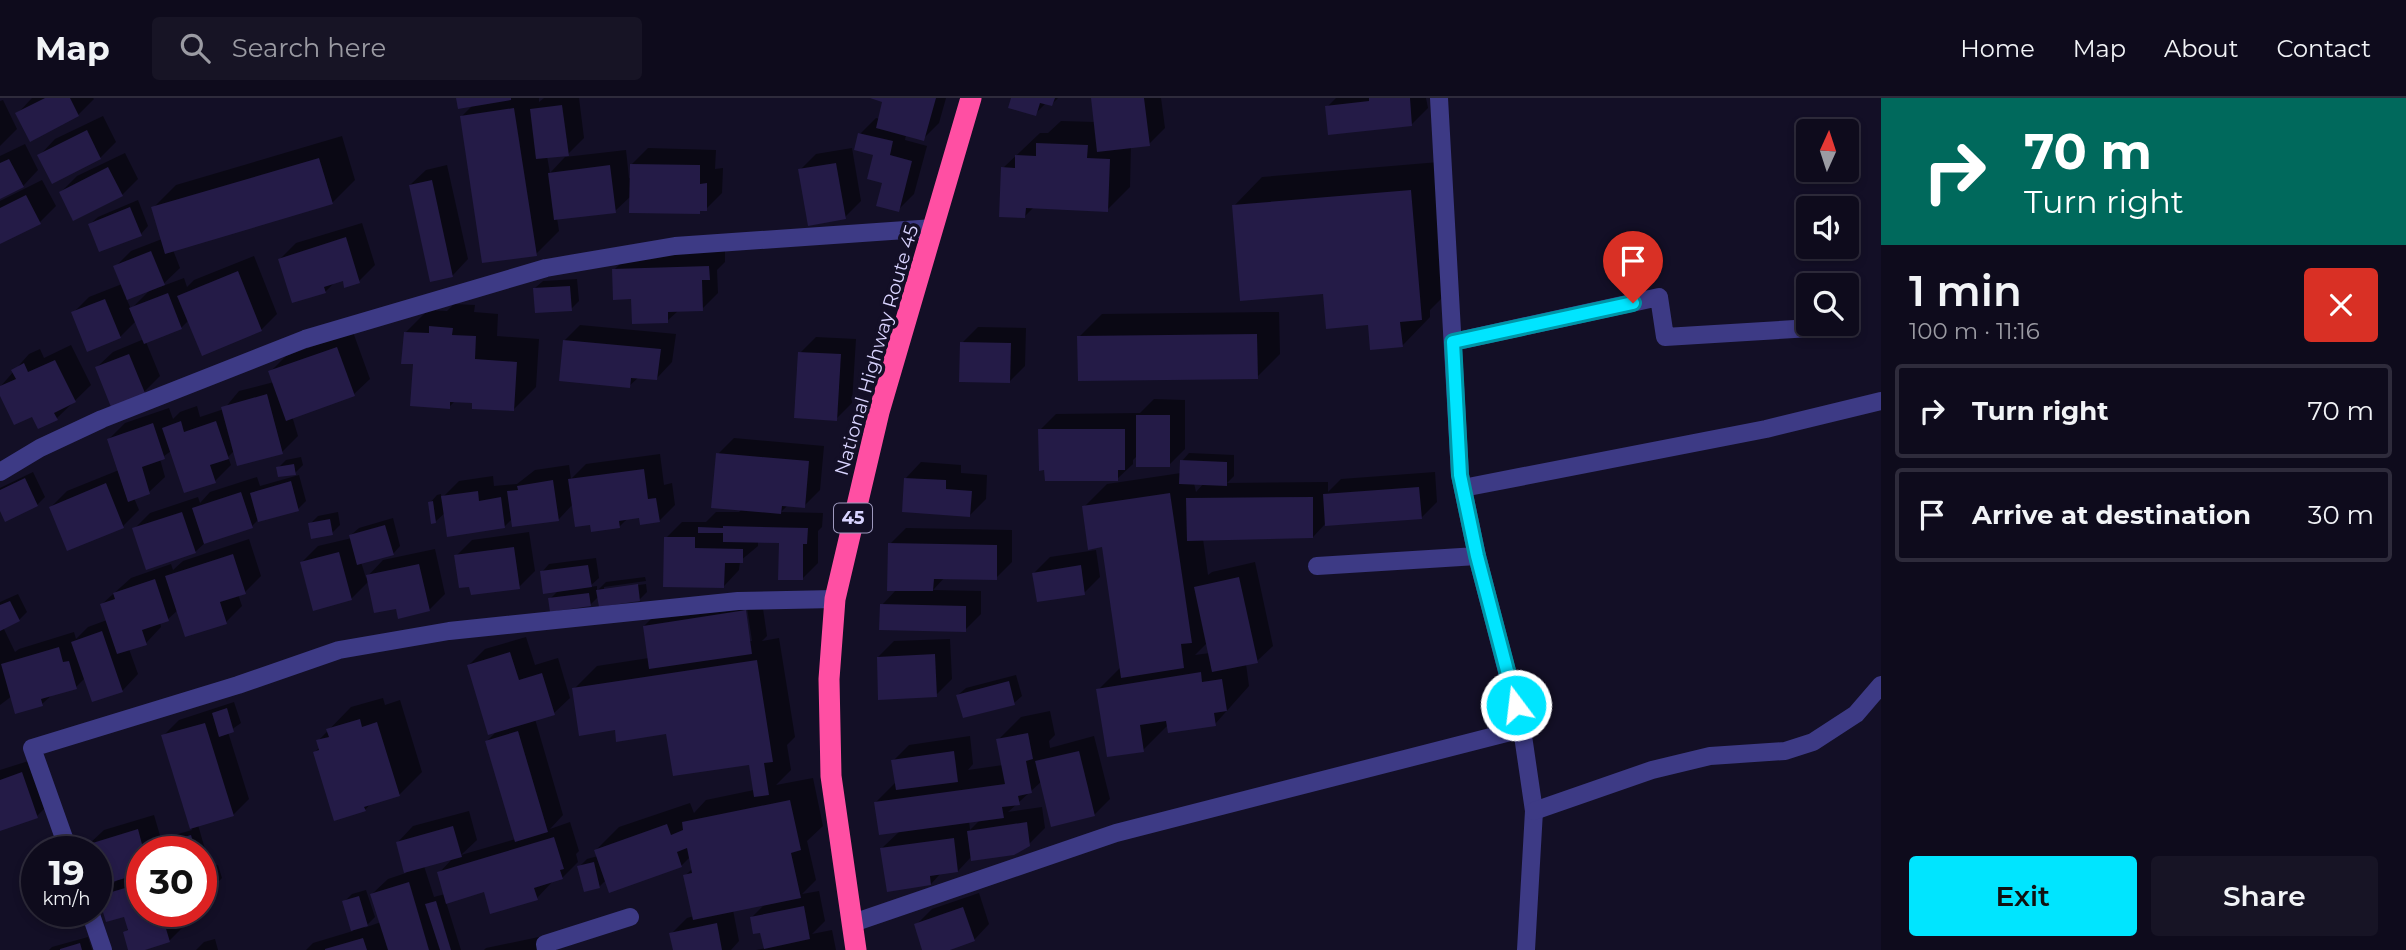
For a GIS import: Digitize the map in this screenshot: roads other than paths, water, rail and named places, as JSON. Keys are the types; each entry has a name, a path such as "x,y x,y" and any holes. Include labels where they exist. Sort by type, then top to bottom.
{"highway":[{"name":"National Highway Route 45","path":"856,950 831,776 829,679 835,599 879,412 971,98"}],"street":[{"path":"1439,98 1463,488 1477,556 1522,729 1534,811 1526,950"},
{"path":"0,472 40,448 102,419 305,339 546,268 675,246 934,228"},
{"path":"1453,342 1659,297 1665,337 1796,329"},
{"path":"1463,488 1766,429 1881,401"},
{"path":"1317,566 1477,556"},
{"path":"63,836 32,748 238,685 339,650 449,631 628,612 738,601 835,599"},
{"path":"1534,811 1652,770 1710,756 1786,751 1813,742 1856,714 1881,685"},
{"path":"853,923 1116,833 1522,729"},
{"path":"546,950 545,944 630,917"},
{"path":"95,927 103,950"}]}
